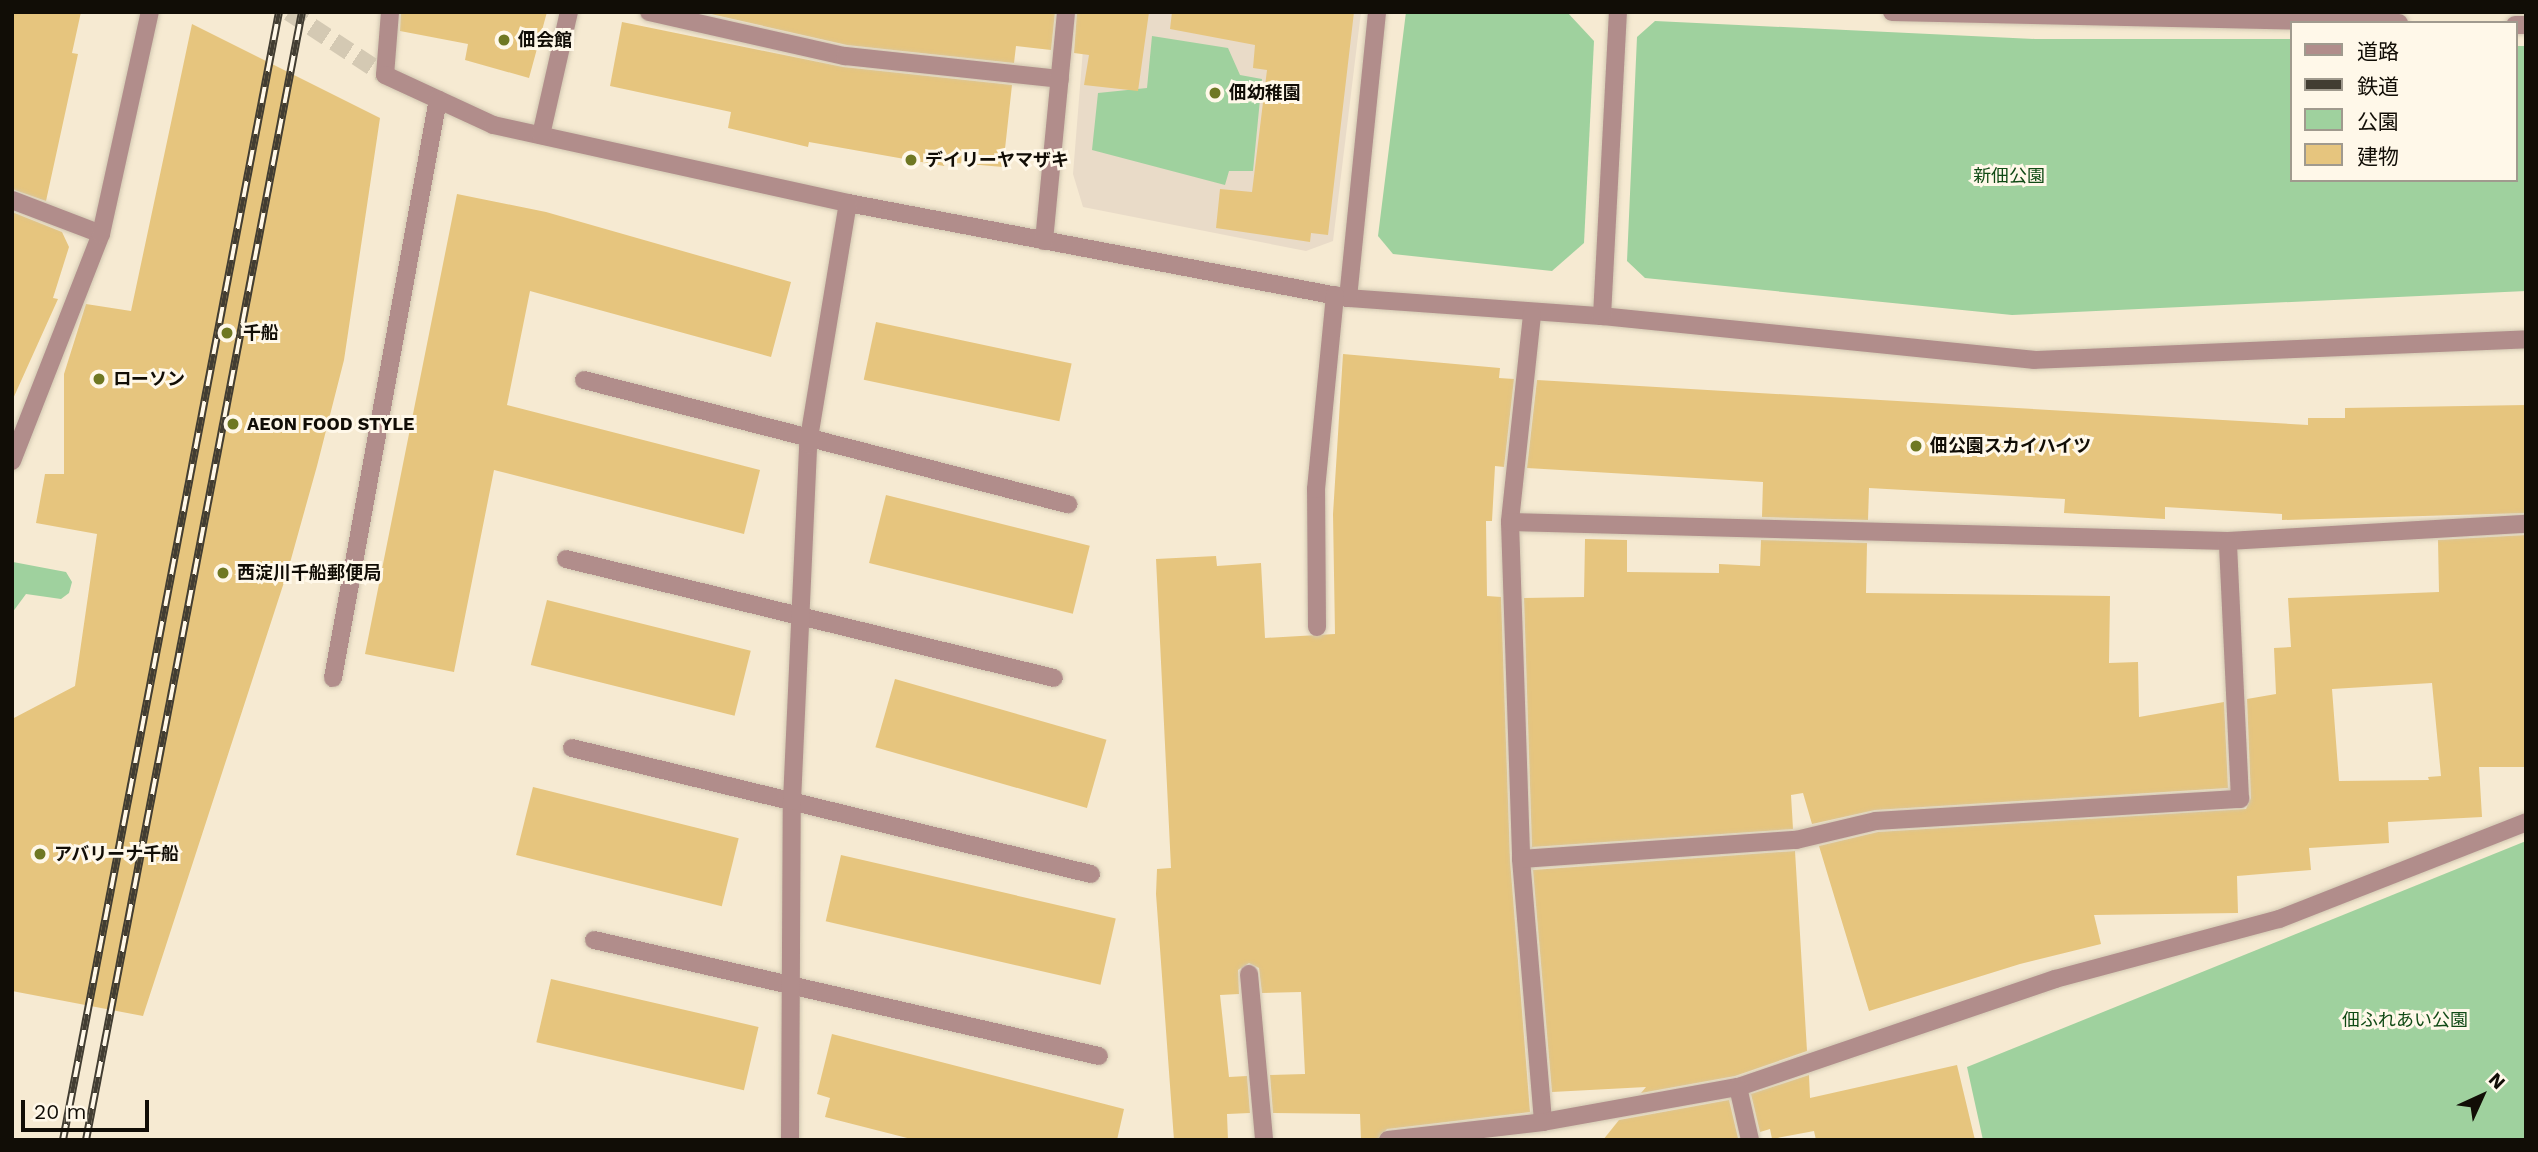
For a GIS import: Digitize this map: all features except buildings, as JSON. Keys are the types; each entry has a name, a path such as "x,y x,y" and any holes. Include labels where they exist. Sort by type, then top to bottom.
{"street":[{"path":"12,461 101,234 150,12"},
{"path":"390,12 385,75 493,125 848,203 1341,296 1532,314 1602,317 2034,360 2526,339"},
{"path":"541,135 569,12"},
{"path":"649,12 845,56 1060,79"},
{"path":"1044,241 1066,12"},
{"path":"1317,627 1316,489 1377,12"},
{"path":"1602,317 1618,12"},
{"path":"1892,12 2297,16 2370,21"},
{"path":"333,678 438,99"},
{"path":"12,200 101,234"},
{"path":"790,1140 792,801 810,438 848,203"},
{"path":"1532,314 1510,522 1521,859 1544,1122"},
{"path":"584,380 1068,504"},
{"path":"1510,522 2228,541 2526,524"},
{"path":"1521,859 1796,840 1876,821 2240,799 2228,541"},
{"path":"566,559 1054,678"},
{"path":"572,748 1091,874"},
{"path":"1388,1140 1544,1122 1738,1087 2055,979 2279,919 2526,822"},
{"path":"594,940 1099,1056"},
{"path":"1249,974 1264,1140"},
{"path":"1738,1087 1750,1140"}],"shaded area":[{"name":"佃幼稚園","path":"1086,12 1361,12 1333,241 1306,251 1083,207 1073,174"}],"green space":[{"path":"1406,12 1567,12 1594,41 1584,243 1552,271 1393,254 1378,236"},
{"name":"新佃公園","path":"1655,21 2035,39 2290,39 2290,182 2517,182 2517,46 2526,46 2526,291 2012,315 1645,278 1627,261 1637,37"},
{"path":"1152,36 1228,48 1240,75 1262,79 1253,171 1229,171 1225,185 1092,150 1098,93 1147,88"},
{"path":"13,562 66,572 72,582 69,593 61,599 26,594 12,613"},
{"name":"佃ふれあい公園","path":"2526,841 2526,1140 1983,1140 1967,1067"}],"tunnel":[{"path":"289,12 385,75"}],"railway":[{"path":"63,1140 279,12"},
{"path":"86,1140 302,12"}],"place":[{"name":"佃会館","path":"504,40"},
{"name":"佃幼稚園","path":"1215,93"},
{"name":"デイリーヤマザキ","path":"911,160"},
{"name":"千船","path":"227,333"},
{"name":"ローソン","path":"99,379"},
{"name":"AEON FOOD STYLE","path":"233,424"},
{"name":"佃公園スカイハイツ","path":"1916,446"},
{"name":"西淀川千船郵便局","path":"223,573"},
{"name":"アバリーナ千船","path":"40,854"}]}
